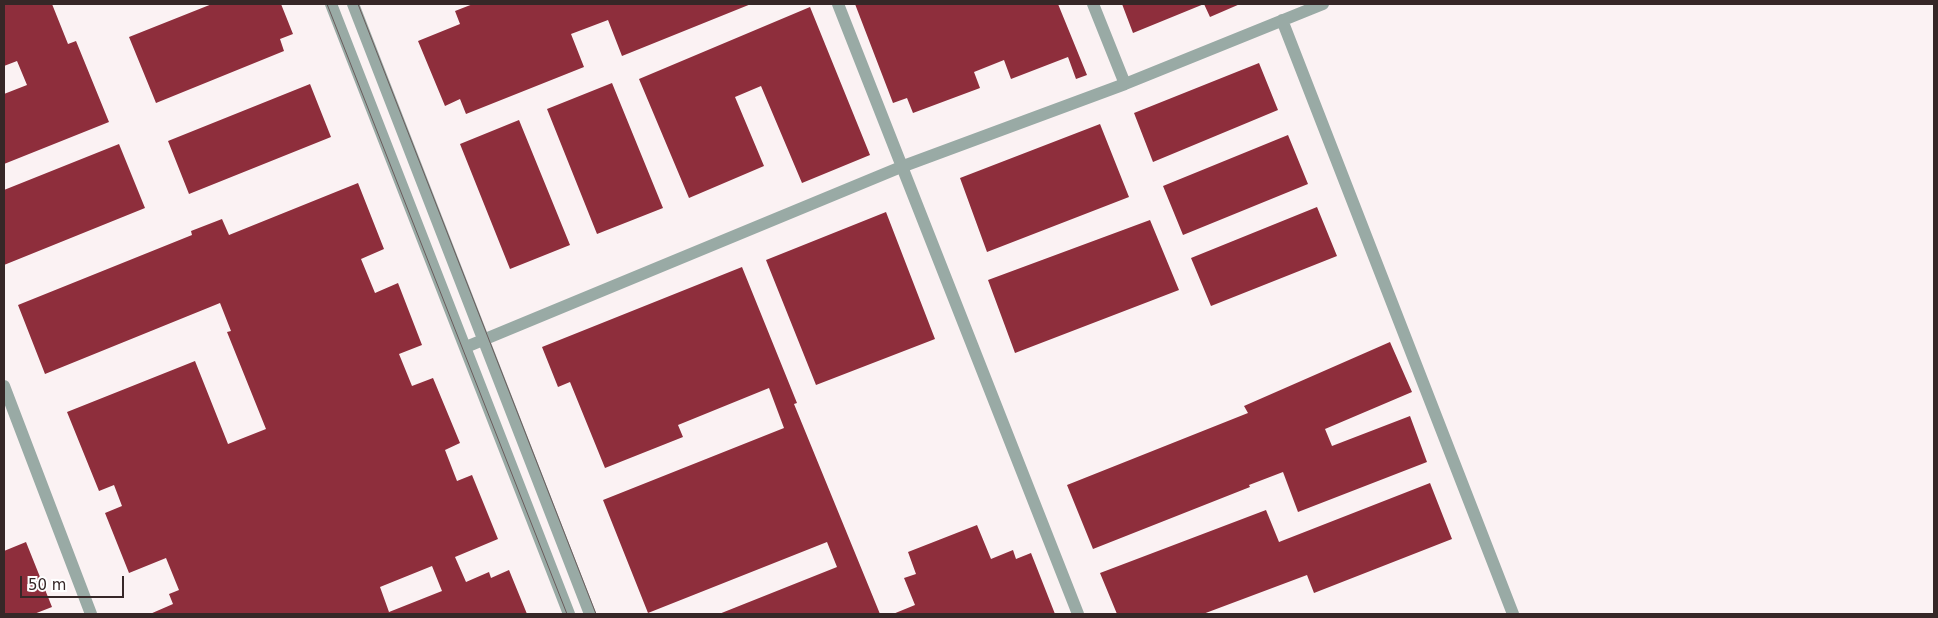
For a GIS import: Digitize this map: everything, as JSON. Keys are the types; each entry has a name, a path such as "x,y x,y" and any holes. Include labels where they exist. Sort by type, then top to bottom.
{"street":[{"path":"331,4 569,614"},
{"path":"353,4 590,614"},
{"path":"838,4 1078,614"},
{"path":"1093,4 1125,84"},
{"path":"466,348 901,167 1125,84 1323,4"},
{"path":"1282,20 1513,614"},
{"path":"4,386 91,614"}],"building":[{"path":"4,4 52,4 68,44 76,41 109,122 4,164 4,94 27,85 17,61 4,66"},
{"path":"212,4 281,4 293,34 280,39 284,51 156,103 129,37"},
{"path":"473,4 751,4 622,56 608,20 571,34 584,67 466,114 460,99 445,106 418,41 460,24 455,11"},
{"path":"855,4 1058,4 1087,75 1076,79 1068,57 1011,79 1004,60 974,72 980,88 913,113 907,98 893,103"},
{"path":"1122,4 1204,4 1133,33"},
{"path":"1204,4 1240,4 1210,17"},
{"path":"810,7 870,155 802,183 761,86 735,97 764,166 689,198 639,79"},
{"path":"1259,63 1278,110 1153,162 1134,113"},
{"path":"612,83 663,208 597,234 547,109"},
{"path":"310,84 331,137 189,194 168,141"},
{"path":"519,120 570,245 510,269 460,144"},
{"path":"1100,124 1129,197 987,252 960,178"},
{"path":"1288,135 1308,184 1183,235 1163,186"},
{"path":"119,144 145,208 4,265 4,190"},
{"path":"358,183 384,249 361,259 375,293 398,283 422,345 399,354 412,386 433,378 460,443 445,450 457,481 472,475 498,539 455,557 466,582 489,572 491,578 509,570 527,614 150,614 173,604 169,594 179,590 166,558 129,573 105,513 122,506 114,485 99,491 67,412 195,361 228,444 266,429 227,332 231,331 220,303 45,374 18,305 192,235 191,231 222,219 229,235","holes":["432,566 442,591 389,612 380,587"]},
{"path":"1317,207 1337,256 1211,306 1191,258"},
{"path":"886,212 935,339 816,385 766,260"},
{"path":"1150,220 1179,290 1015,353 988,280"},
{"path":"742,267 797,403 794,404 880,614 719,614 837,567 827,542 648,613 603,500 784,428 769,388 678,425 683,437 605,468 570,382 558,387 542,347"},
{"path":"1390,342 1412,392 1325,429 1332,446 1410,416 1427,462 1298,512 1283,472 1249,485 1250,487 1093,549 1067,485 1248,413 1244,406"},
{"path":"1430,483 1452,539 1314,593 1307,575 1203,614 1117,614 1100,573 1266,510 1279,542"},
{"path":"977,525 991,559 1013,550 1016,559 1031,553 1055,614 893,614 915,605 904,578 916,574 908,552"},
{"path":"26,542 52,607 34,614 4,614 4,551"}],"tram line":[{"path":"327,4 567,614"},
{"path":"358,4 596,614"}]}
